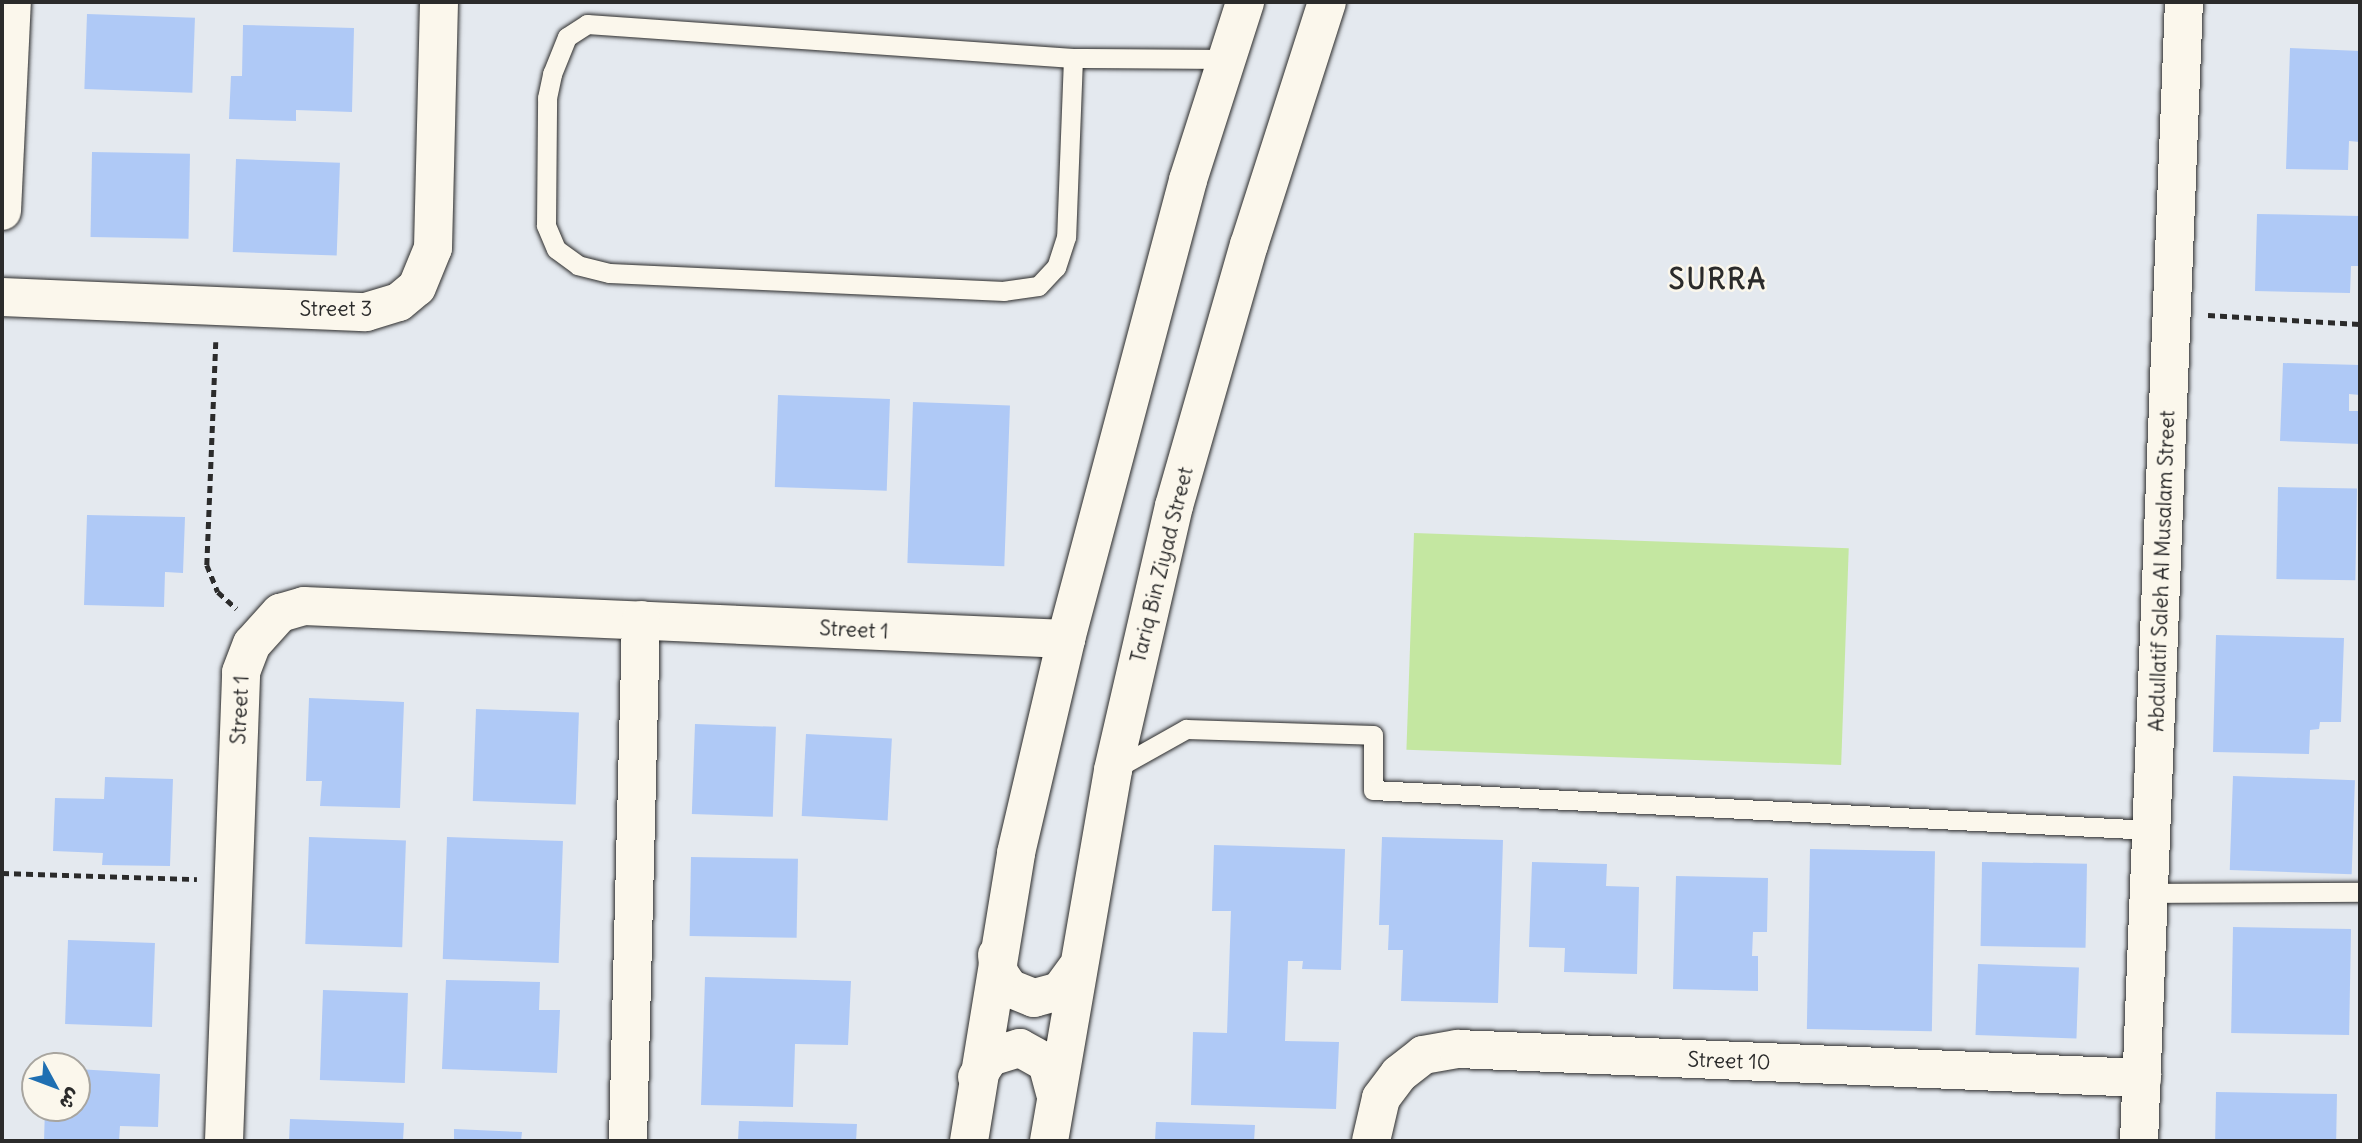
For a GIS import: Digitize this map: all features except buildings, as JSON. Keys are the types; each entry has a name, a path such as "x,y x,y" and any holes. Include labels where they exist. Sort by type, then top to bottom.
{"street":[{"path":"2,211 12,2"},
{"name":"Street 3","path":"2,297 366,312 391,306 417,287 433,248 439,2"},
{"path":"969,1141 997,955 1066,639 1188,180 1245,2"},
{"name":"Tariq Bin Ziyad Street","path":"1049,1141 1076,969 1113,770 1174,506 1249,245 1327,2"},
{"name":"Abdullatif Saleh Al Musalam Street","path":"2139,1141 2184,2"},
{"name":"Street 1","path":"224,1141 241,672 260,632 280,613 304,606 1066,639"},
{"path":"628,1141 641,621"},
{"path":"997,955 999,973 1009,988 1034,998 1060,991 1076,969"},
{"path":"977,1077 990,1057 1020,1048 1047,1063 1055,1093"},
{"name":"Street 10","path":"1371,1141 1381,1097 1399,1074 1423,1055 1448,1050 2141,1078"}],"lane":[{"path":"1073,58 1066,237 1056,267 1038,286 1004,291 610,273 578,265 556,249 546,225 550,86 567,37 587,24 1073,58 1226,59"},
{"path":"1113,770 1186,729 1373,735 1373,790 2151,830"},
{"path":"2149,893 2360,892"}],"path":[{"path":"217,306 207,565 218,592 260,632"},
{"path":"2172,313 2360,324"},
{"path":"2,873 233,880"}],"green space":[{"path":"1414,533 1849,548 1841,765 1406,750"}],"district":[{"name":"SURRA","path":"1718,279"}]}
